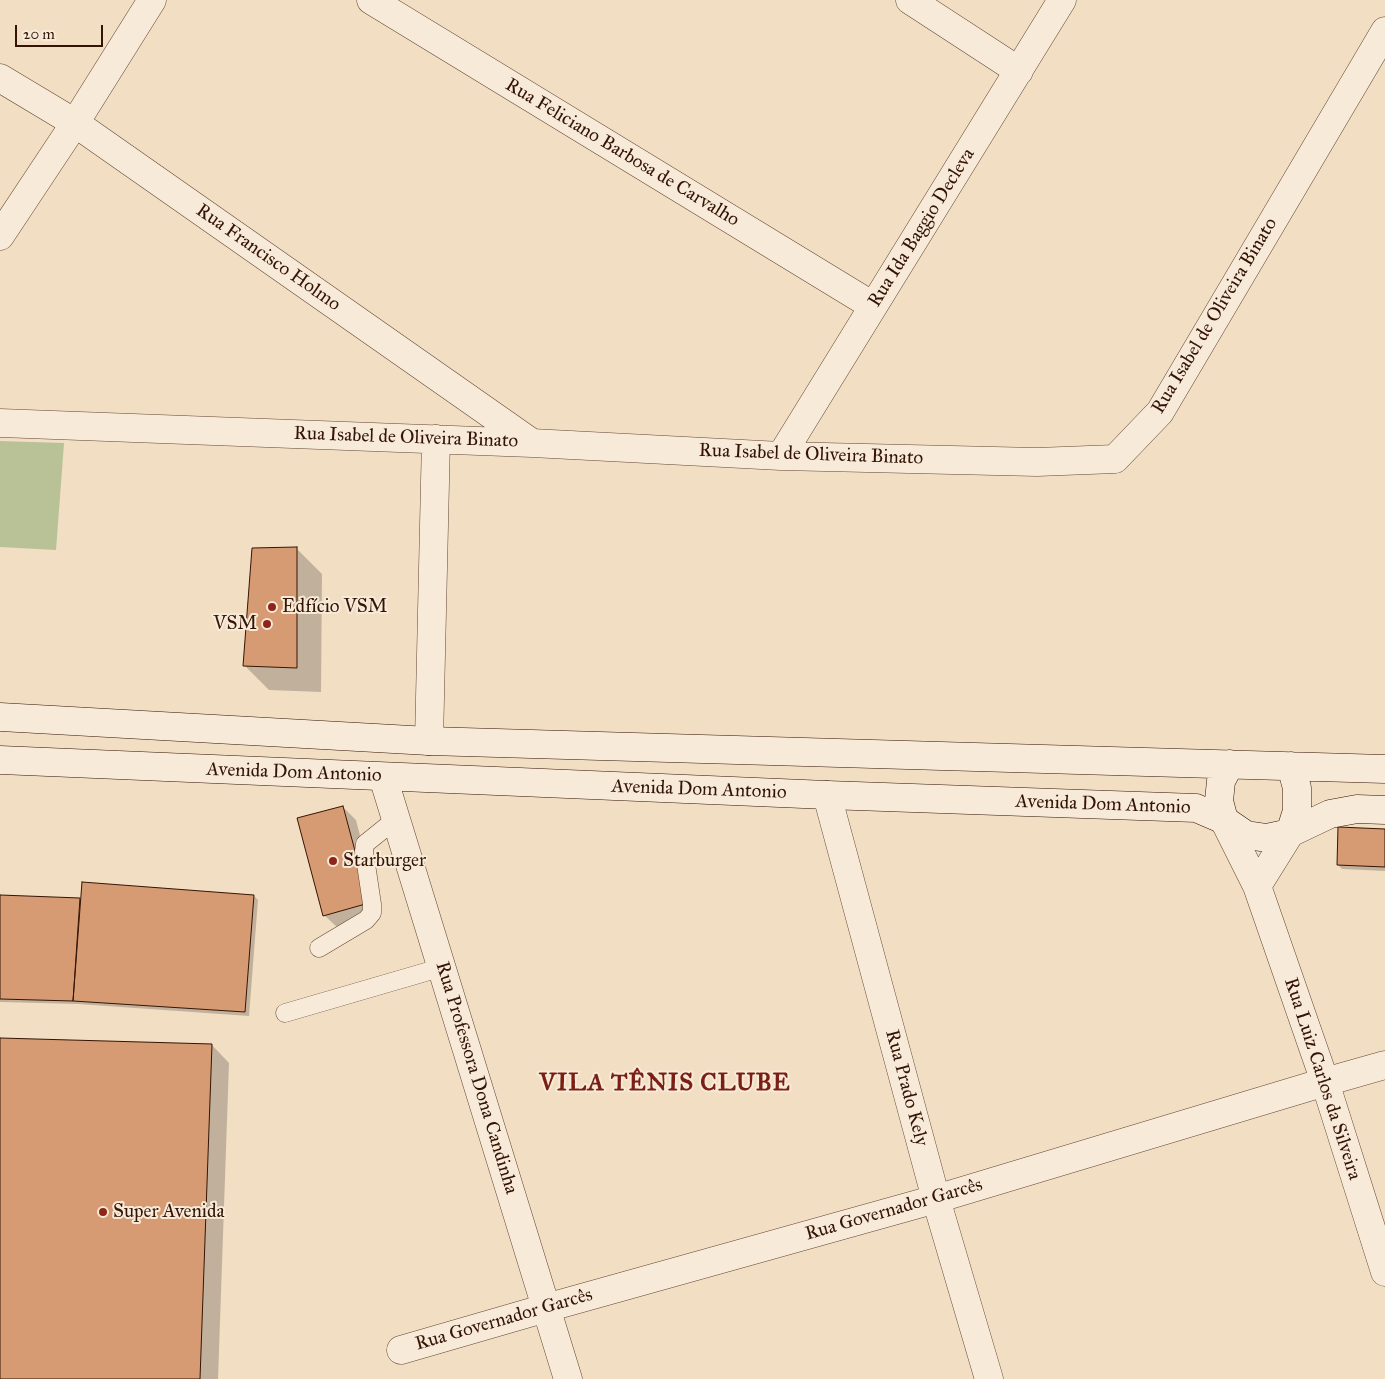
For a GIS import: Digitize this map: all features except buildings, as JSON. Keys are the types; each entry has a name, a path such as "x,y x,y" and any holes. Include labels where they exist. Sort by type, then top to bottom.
{"street":[{"path":"0,236 75,123 152,0"},
{"name":"Rua Feliciano Barbosa de Carvalho","path":"371,0 874,306"},
{"path":"910,0 1019,71"},
{"name":"Rua Ida Baggio Decleva","path":"781,456 1062,0"},
{"name":"Rua Isabel de Oliveira Binato","path":"0,423 532,443 781,456 1037,462 1115,459 1160,412 1385,31"},
{"name":"Rua Francisco Holmo","path":"0,78 75,123 532,443"},
{"path":"428,741 436,439"},
{"name":"Avenida Dom Antonio","path":"0,717 428,741 1385,768"},
{"name":"Avenida Dom Antonio","path":"0,760 827,796 1196,808 1224,820 1246,835 1266,838 1290,833 1330,814 1357,809 1385,810"},
{"path":"1224,820 1219,801 1221,781 1230,764"},
{"path":"1257,886 1290,833 1297,811 1297,788 1291,766"},
{"name":"Rua Professora Dona Candinha","path":"384,777 568,1379"},
{"name":"Rua Prado Kely","path":"827,796 936,1198 989,1379"},
{"name":"Rua Luiz Carlos da Silveira","path":"1224,820 1257,886 1324,1082 1385,1272"},
{"name":"Rua Governador Garcês","path":"401,1350 936,1198 1385,1065"}],"lane":[{"path":"319,948 366,920 372,913 364,851 365,844 396,819"},
{"path":"285,1013 443,967"}],"green space":[{"path":"0,441 64,443 56,550 0,547"}],"place":[{"name":"Edfício VSM","path":"272,607"},
{"name":"VSM","path":"267,624"},
{"name":"Starburger","path":"333,861"},
{"name":"Super Avenida","path":"103,1212"}],"district":[{"name":"VILA TÊNIS CLUBE","path":"665,1084"}]}
